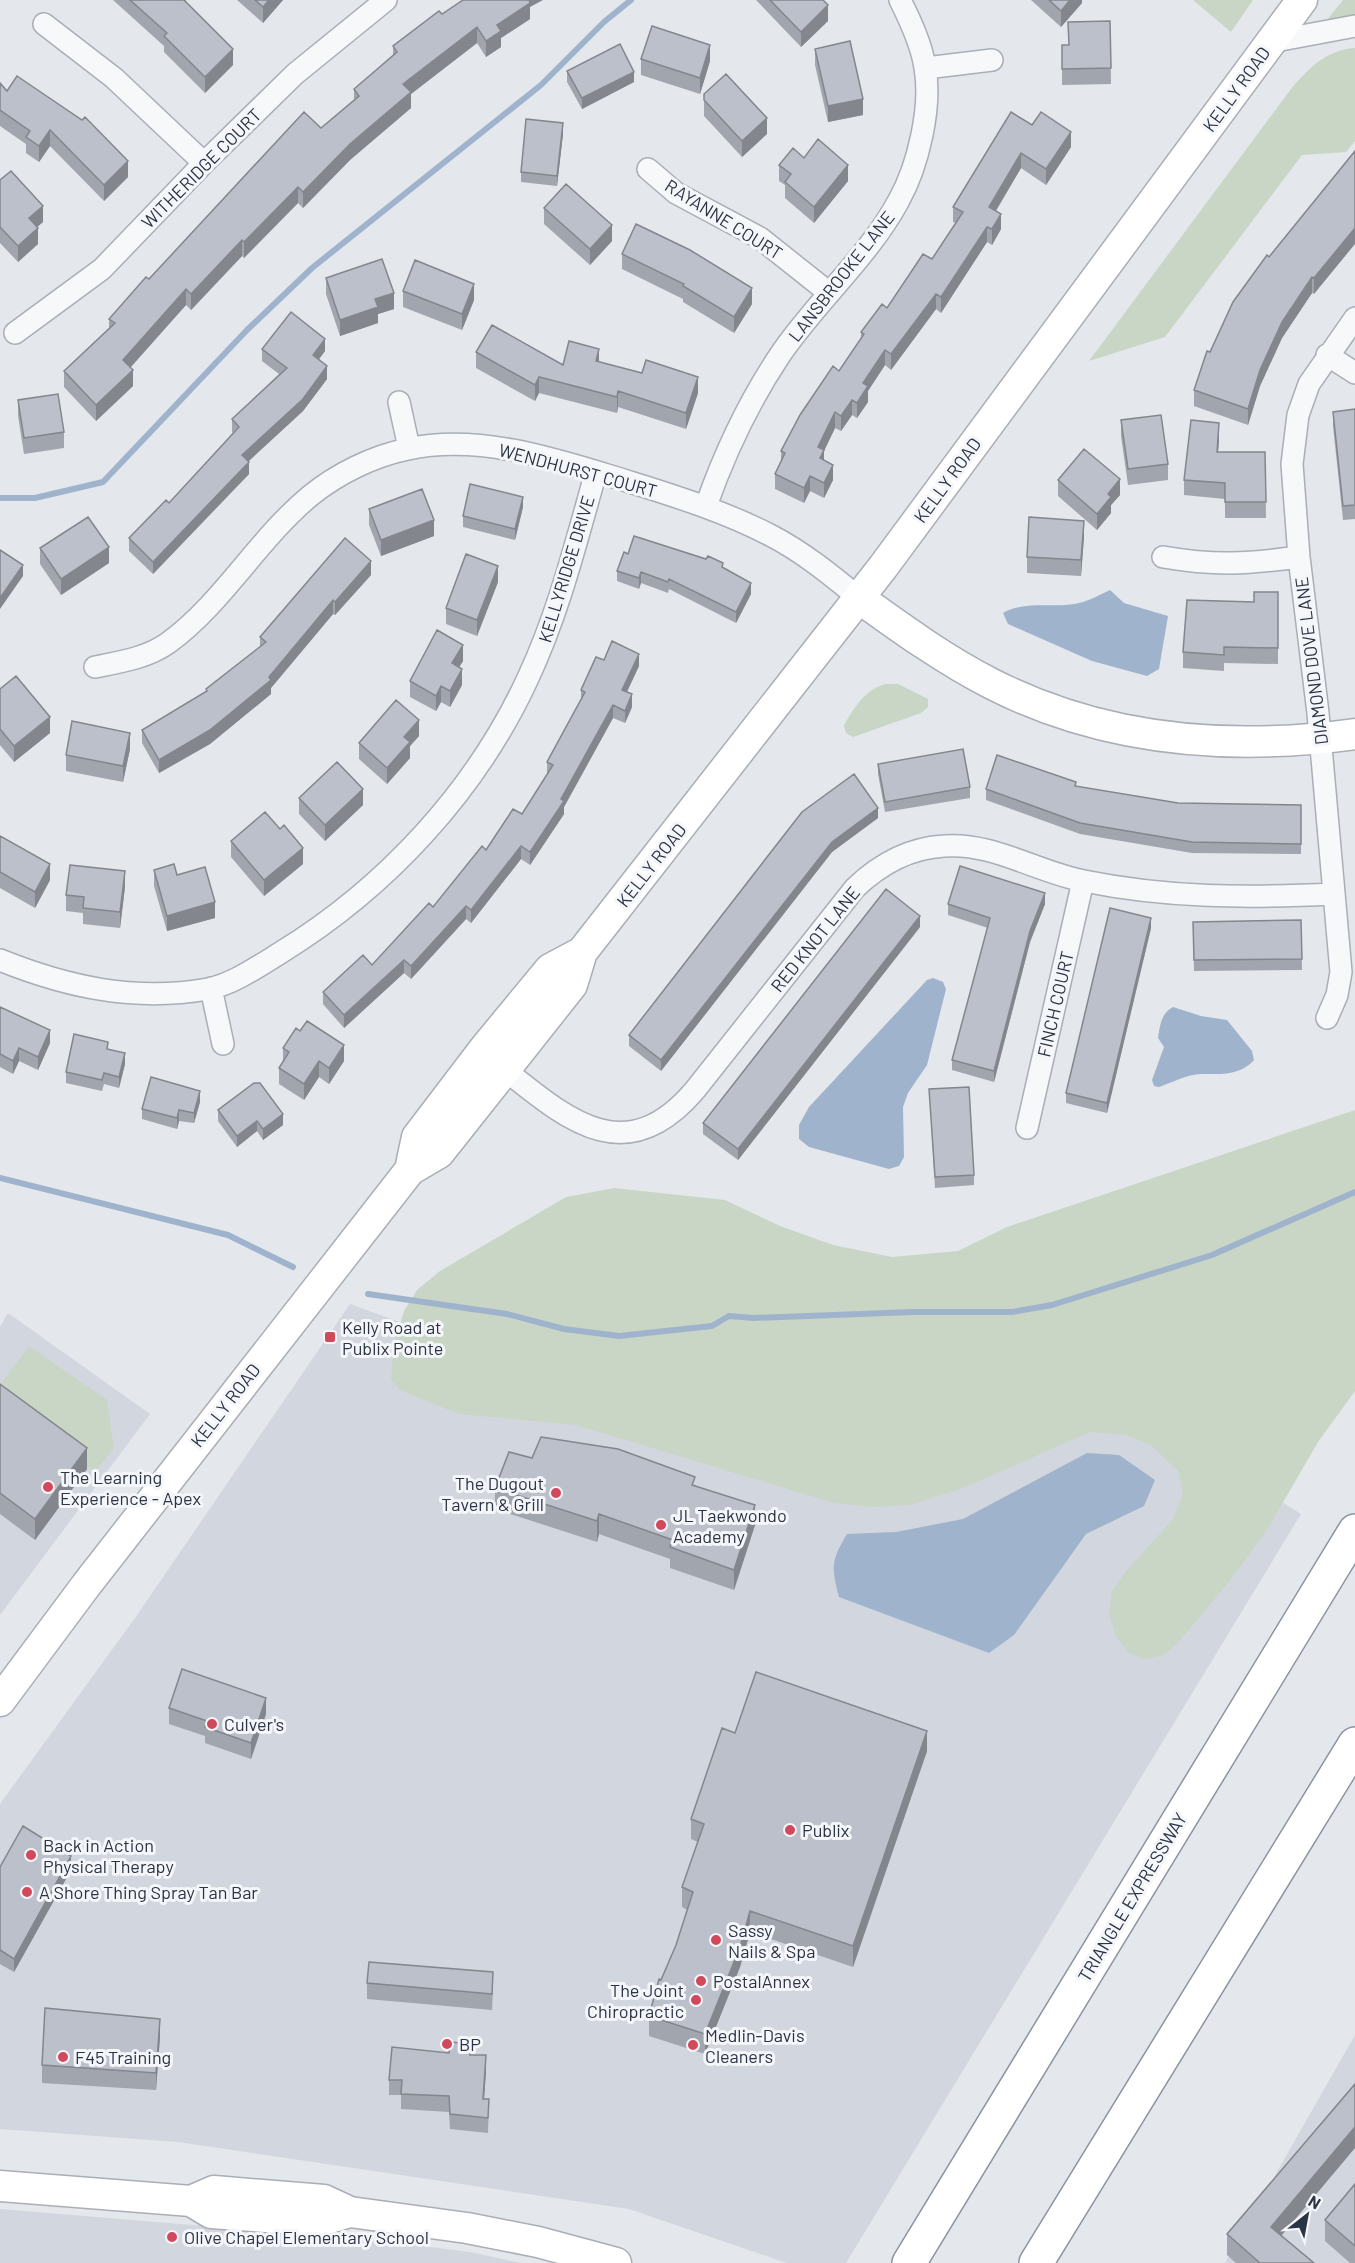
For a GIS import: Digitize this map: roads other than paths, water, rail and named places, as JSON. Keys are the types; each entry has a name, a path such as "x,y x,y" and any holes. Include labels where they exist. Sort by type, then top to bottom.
{"highway":[{"name":"TRIANGLE EXPRESSWAY","path":"909,2263 1355,1532"},
{"path":"1036,2263 1355,1744"}],"main road":[{"name":"KELLY ROAD","path":"0,1701 87,1584 410,1170 439,1153 572,985 582,952 859,598 1302,0"},
{"path":"859,598 926,646 993,685 1057,712 1094,723 1133,733 1202,742 1271,743 1355,734"},
{"name":"KELLY ROAD","path":"410,1170 417,1137 484,1049 550,969 582,952"},
{"path":"0,2186 191,2201 211,2212 288,2219 320,2221 351,2212 467,2228 538,2242 616,2263"}],"street":[{"name":"WITHERIDGE COURT","path":"15,333 102,269 204,163 303,68 386,0"},
{"name":"LANSBROOKE LANE","path":"706,506 726,451 759,388 780,355 883,225 909,180 924,123 926,68 900,0"},
{"path":"44,24 114,78 204,163"},
{"path":"1270,42 1355,26"},
{"path":"926,68 992,60"},
{"name":"RAYANNE COURT","path":"648,169 676,193 760,238 828,292"},
{"name":"DIAMOND DOVE LANE","path":"1327,1018 1337,995 1341,972 1320,739 1299,557 1292,464 1293,438 1309,384 1327,355 1355,318"},
{"path":"1327,355 1355,374"},
{"path":"399,402 410,448"},
{"name":"WENDHURST COURT","path":"95,667 128,661 167,644 199,614 312,495 365,464 410,448 461,444 490,447 596,472 706,506 770,535 799,552 859,598"},
{"name":"KELLYRIDGE DRIVE","path":"0,960 52,979 96,990 148,994 211,988 254,969 318,930 391,868 428,831 462,788 510,714 544,644 562,595 596,472"},
{"path":"1163,557 1204,564 1241,564 1299,557"},
{"name":"RED KNOT LANE","path":"505,1070 564,1116 580,1125 616,1132 648,1127 666,1119 683,1104 845,900 878,868 904,855 946,846 981,849 1083,881 1190,896 1267,897 1333,894"},
{"name":"FINCH COURT","path":"1027,1128 1083,881"},
{"path":"211,988 223,1044"}],"water":[{"path":"1110,590 1124,603 1168,616 1159,669 1147,676 1092,661 1008,624 1003,613 1022,606 1073,604"},
{"path":"933,978 943,982 946,989 927,1065 908,1093 903,1107 904,1157 899,1166 889,1169 809,1147 799,1139 799,1125 809,1107 927,980"},
{"path":"1173,1007 1201,1016 1227,1020 1252,1051 1254,1060 1236,1071 1222,1074 1196,1074 1159,1087 1154,1086 1152,1080 1164,1047 1158,1038 1160,1024 1166,1013"},
{"path":"1087,1453 1119,1455 1155,1480 1144,1506 1086,1534 1014,1635 989,1653 839,1597 834,1564 847,1534 896,1532 963,1519"}],"waterway":[{"path":"0,498 35,498 103,482 247,330 312,268 541,85 604,22 631,0"},
{"path":"0,1178 228,1235 293,1267"},
{"path":"368,1294 507,1314 564,1329 619,1336 712,1326 729,1316 753,1318 912,1312 1012,1312 1052,1305 1212,1255 1355,1192"}],"place":[{"name":"Kelly Road at Publix Pointe","path":"330,1337"},
{"name":"The Learning Experience - Apex","path":"48,1487"},
{"name":"The Dugout Tavern & Grill","path":"556,1493"},
{"name":"JL Taekwondo Academy","path":"661,1525"},
{"name":"Culver's","path":"212,1724"},
{"name":"Publix","path":"790,1830"},
{"name":"Back in Action Physical Therapy","path":"31,1855"},
{"name":"A Shore Thing Spray Tan Bar","path":"27,1892"},
{"name":"Sassy Nails & Spa","path":"716,1940"},
{"name":"PostalAnnex","path":"701,1981"},
{"name":"The Joint Chiropractic","path":"696,2000"},
{"name":"BP","path":"447,2044"},
{"name":"Medlin-Davis Cleaners","path":"693,2045"},
{"name":"F45 Training","path":"63,2057"},
{"name":"Olive Chapel Elementary School","path":"172,2237"}]}
